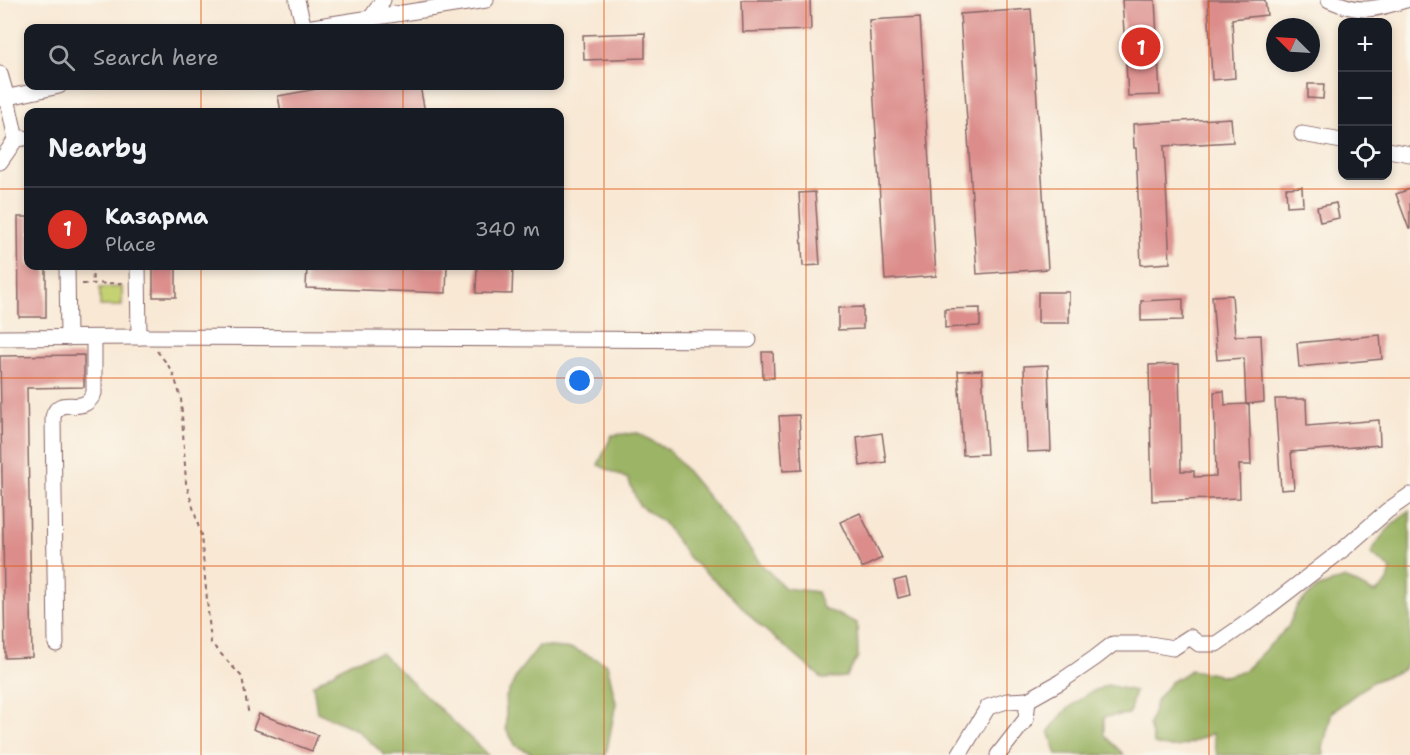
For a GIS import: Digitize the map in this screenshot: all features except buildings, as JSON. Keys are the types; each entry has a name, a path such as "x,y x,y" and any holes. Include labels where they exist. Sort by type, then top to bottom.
{"street":[{"path":"297,0 304,24"},
{"path":"371,18 383,0"},
{"path":"331,24 486,0"},
{"path":"1329,0 1360,10 1377,9 1406,0"},
{"path":"0,74 4,98 21,138 0,162"},
{"path":"4,98 41,90"},
{"path":"1302,134 1338,140"},
{"path":"1392,151 1410,154"},
{"path":"67,270 68,338"},
{"path":"138,270 142,337"},
{"path":"0,338 749,340"},
{"path":"56,644 53,417 62,405 84,405 91,400 94,393 94,338"},
{"path":"959,755 988,707 1007,701 1028,700 1069,676 1113,644 1150,644 1173,648 1190,637 1199,644 1216,644 1267,608 1410,495"},
{"path":"998,755 1026,719 1028,700"}],"path":[{"path":"92,270 93,284"},
{"path":"68,284 138,283"},
{"path":"142,337 168,365 182,398 186,483 201,535 211,643 242,677 249,717"}],"green space":[{"path":"122,287 122,306 100,306 100,288"},
{"path":"638,433 671,452 761,564 785,588 817,592 823,608 857,623 858,657 846,677 823,679 757,623 733,597 689,558 664,523 639,505 628,479 598,465 612,435"},
{"path":"1410,511 1410,660 1403,670 1372,682 1332,712 1323,748 1324,755 1217,755 1213,733 1177,747 1154,744 1149,725 1157,699 1171,682 1191,670 1226,676 1245,670 1288,627 1297,606 1317,588 1345,578 1375,593 1388,582 1391,569 1371,554 1378,541"},
{"path":"539,646 574,649 607,664 616,703 606,755 535,755 516,746 506,729 506,697 518,673"},
{"path":"381,653 488,755 385,755 357,730 317,712 313,685 350,662"},
{"path":"1107,685 1135,691 1129,714 1104,717 1104,735 1124,755 1057,755 1049,731 1065,711 1087,694"}],"place":[{"name":"Казарма","path":"1141,47"}]}
